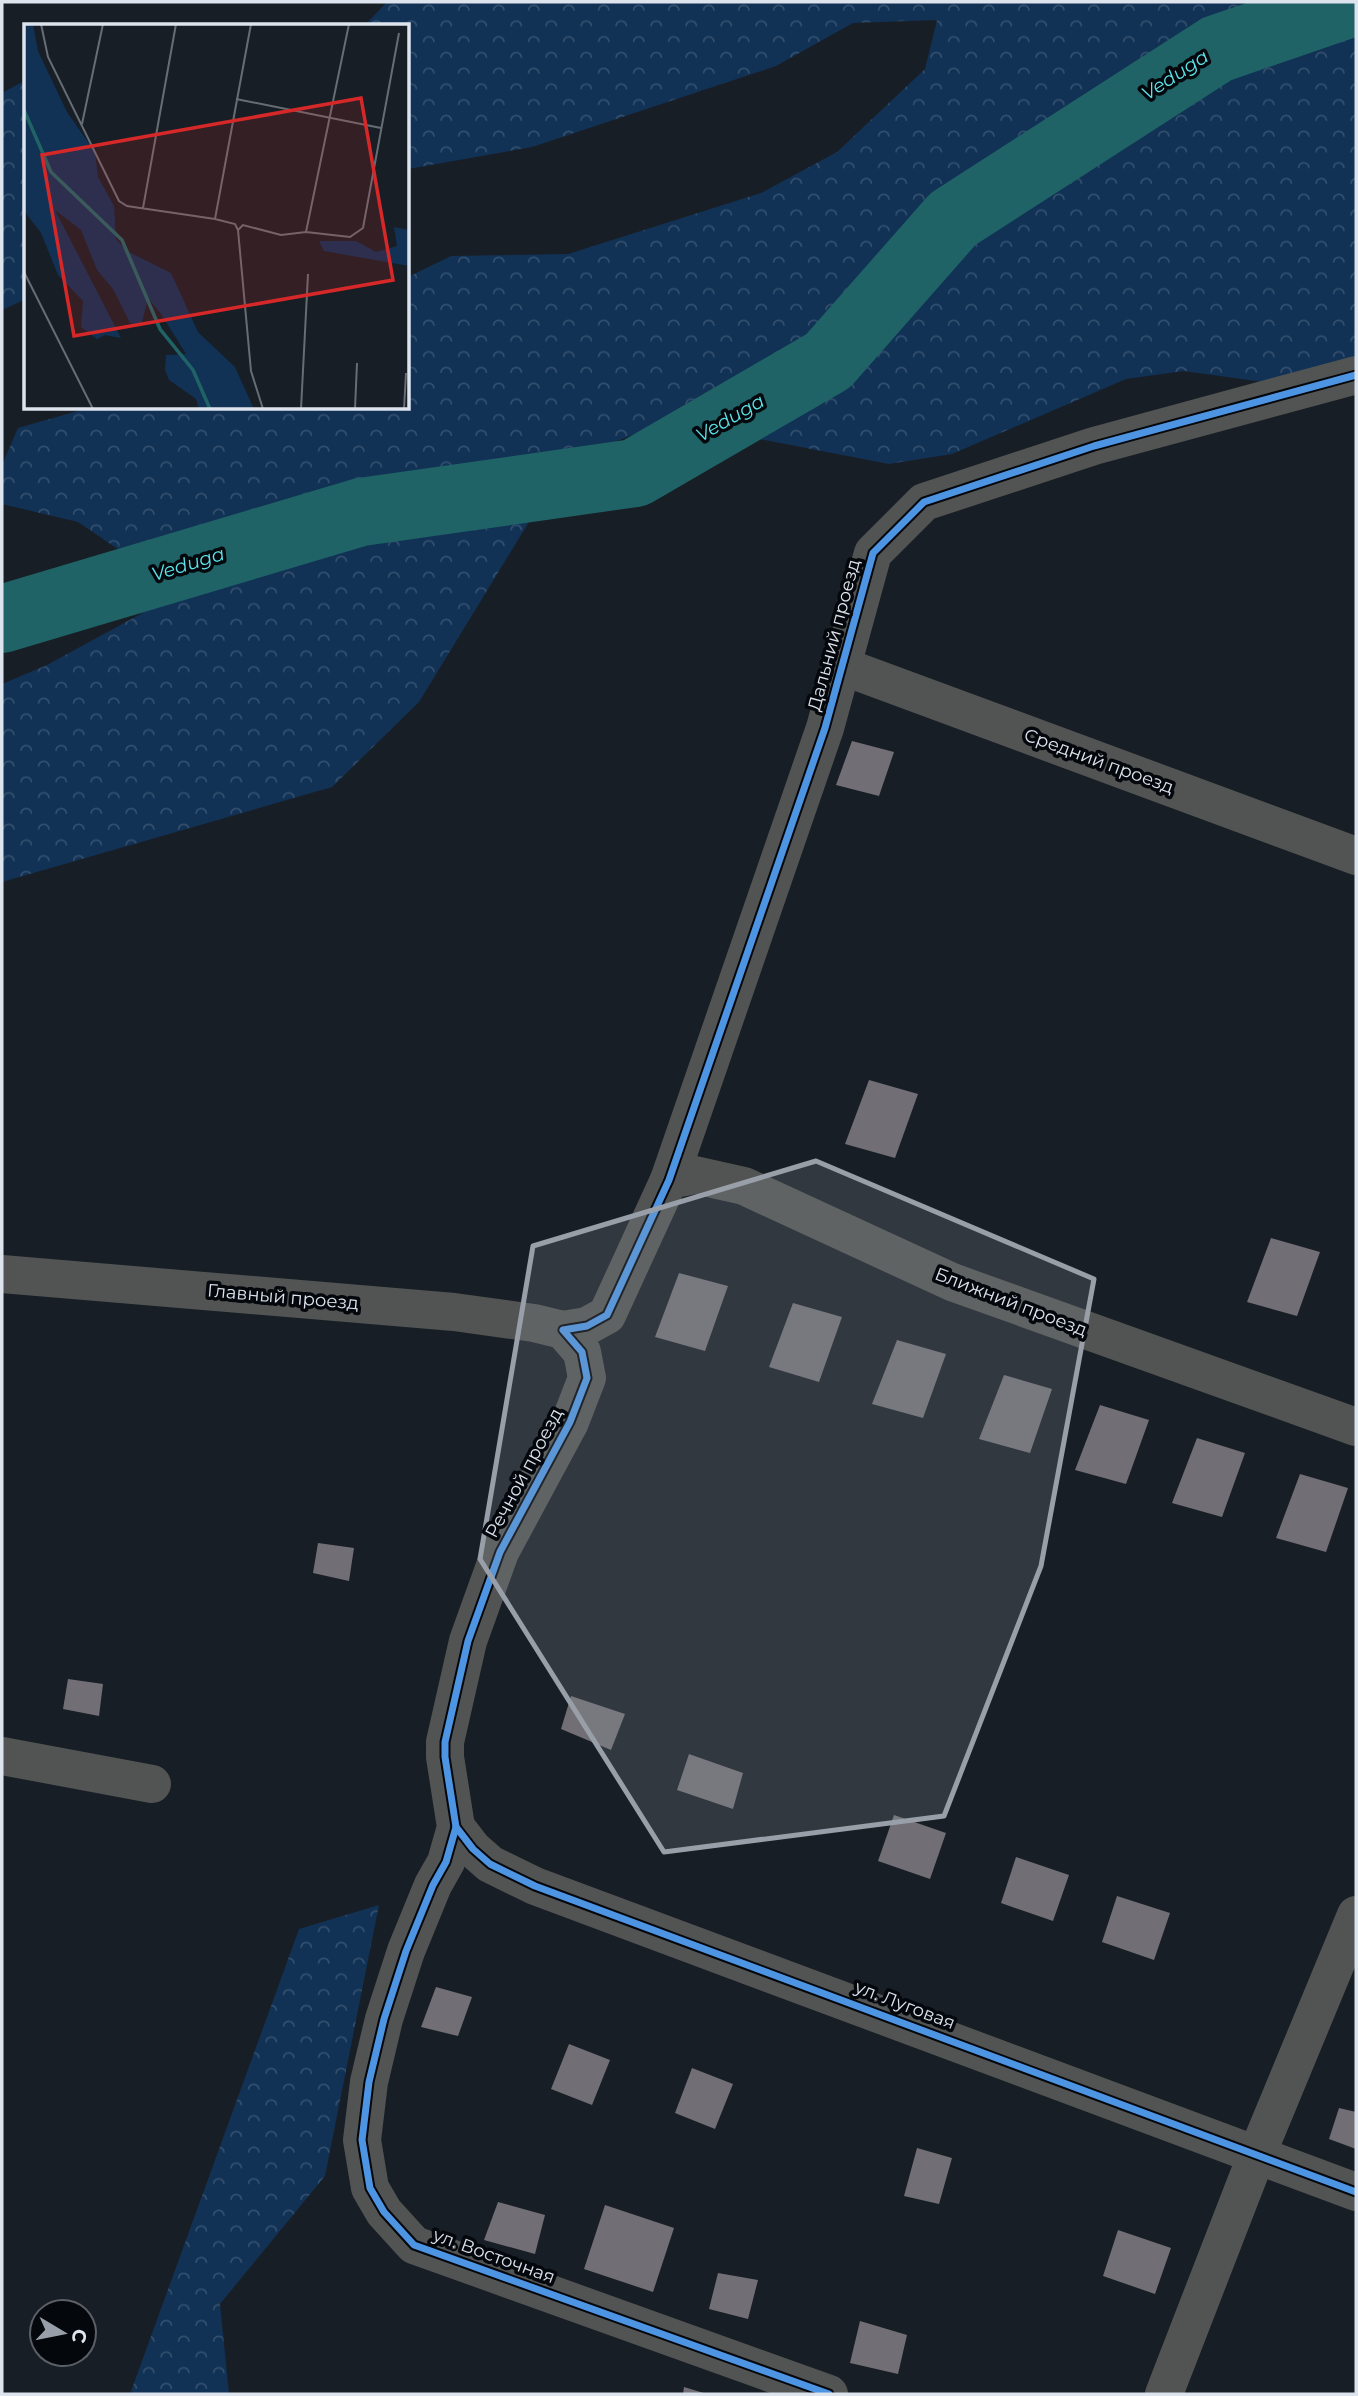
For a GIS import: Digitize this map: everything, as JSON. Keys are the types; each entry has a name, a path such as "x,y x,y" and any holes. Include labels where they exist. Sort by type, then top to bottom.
{"street":[{"name":"Дальний проезд","path":"669,1180 825,728 873,553 923,502 1094,446 1356,374"},
{"name":"Средний проезд","path":"842,666 1356,856"},
{"name":"Ближний проезд","path":"669,1180 695,1175 744,1186 952,1282 1356,1427"},
{"path":"563,1330 587,1326 607,1315 669,1180"},
{"name":"Главный проезд","path":"2,1274 454,1312 534,1323 563,1330"},
{"name":"Речной проезд","path":"456,1827 445,1742 468,1641 500,1552 570,1422 587,1378 582,1352 563,1330"},
{"path":"2,1756 152,1784"},
{"name":"ул. Луговая","path":"456,1827 473,1849 490,1864 535,1886 1356,2192"},
{"name":"ул. Восточная","path":"456,1827 446,1862 433,1885 406,1951 384,2019 369,2082 362,2140 370,2188 384,2212 414,2245 829,2394"},
{"path":"1164,2394 1257,2154 1356,1914"}],"highlighted area":[{"path":"816,1161 1094,1279 1041,1566 944,1816 664,1852 480,1559 533,1246"}],"green space":[{"path":"387,2 1356,2 1356,366 1307,388 1184,371 1126,379 952,454 889,464 712,430 648,429 589,452 546,494 419,702 332,787 2,882 2,684 47,665 181,592 78,522 2,504 2,465 18,428 81,410 410,410 410,276 451,256 568,254 761,193 837,152 925,69 937,20 853,23 776,66 532,147 410,169 410,24 366,24"},
{"path":"24,81 24,300 2,310 2,93"},
{"path":"379,1905 325,2176 220,2304 229,2394 130,2394 299,1929"}],"building":[{"path":"852,741 894,752 879,796 836,785"},
{"path":"869,1080 918,1094 895,1158 845,1144"},
{"path":"1271,1238 1320,1252 1297,1316 1247,1302"},
{"path":"679,1273 728,1286 705,1351 655,1337"},
{"path":"793,1303 842,1317 819,1382 769,1367"},
{"path":"897,1340 946,1354 923,1418 872,1404"},
{"path":"1004,1375 1052,1389 1030,1453 979,1439"},
{"path":"1100,1405 1149,1420 1126,1484 1075,1470"},
{"path":"1197,1438 1245,1453 1222,1517 1172,1503"},
{"path":"1300,1474 1348,1488 1326,1552 1276,1538"},
{"path":"318,1543 354,1548 349,1581 313,1573"},
{"path":"68,1679 103,1684 99,1716 63,1709"},
{"path":"571,1696 625,1714 611,1750 561,1729"},
{"path":"689,1754 743,1773 733,1809 677,1790"},
{"path":"894,1815 946,1833 930,1879 878,1861"},
{"path":"1016,1857 1069,1875 1053,1921 1001,1903"},
{"path":"1117,1896 1170,1913 1154,1960 1102,1942"},
{"path":"436,1987 472,1997 458,2036 421,2027"},
{"path":"569,2044 610,2060 592,2105 551,2089"},
{"path":"692,2068 733,2084 715,2129 675,2113"},
{"path":"1339,2108 1356,2112 1356,2149 1329,2139"},
{"path":"917,2148 952,2158 939,2204 904,2196"},
{"path":"498,2202 545,2215 535,2254 484,2240"},
{"path":"605,2205 674,2228 653,2292 584,2269"},
{"path":"1118,2230 1171,2248 1155,2294 1103,2276"},
{"path":"718,2273 758,2280 748,2319 709,2309"},
{"path":"860,2321 907,2335 898,2374 850,2363"},
{"path":"684,2387 707,2394 683,2394"}],"waterway":[{"name":"Veduga","path":"2,619 361,512 635,473 828,361 953,219 1217,49 1354,2"}],"cycle path":[{"path":"829,2394 414,2245 384,2212 370,2188 362,2140 369,2082 384,2019 406,1951 433,1885 446,1862 456,1827 445,1742 468,1641 500,1552 570,1422 587,1378 582,1352 563,1330 587,1326 607,1315 669,1180 825,728 873,553 924,502 1094,446 1356,375"},
{"path":"456,1827 473,1849 490,1864 535,1886 1356,2192"}]}
